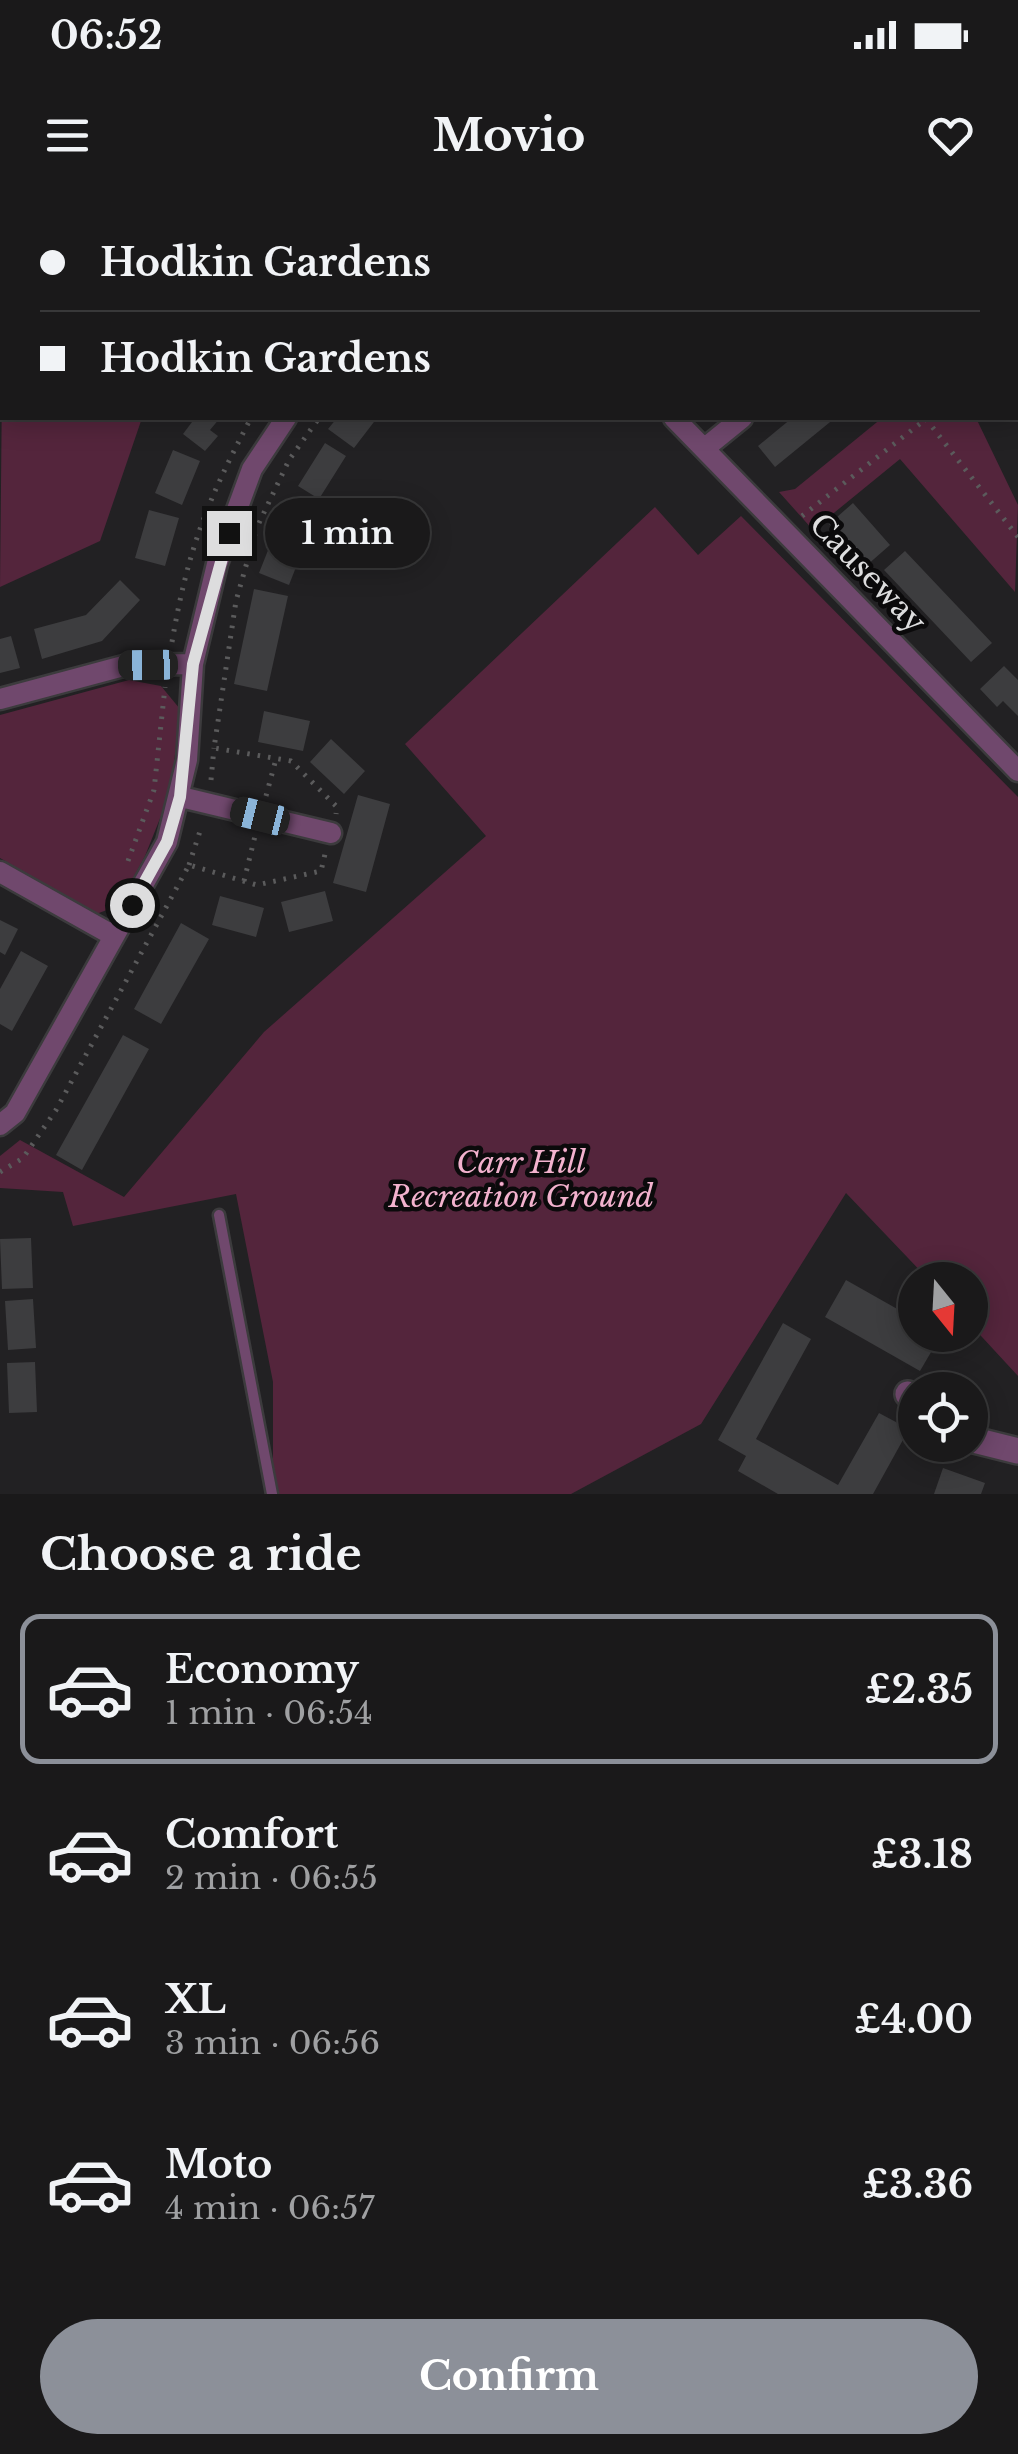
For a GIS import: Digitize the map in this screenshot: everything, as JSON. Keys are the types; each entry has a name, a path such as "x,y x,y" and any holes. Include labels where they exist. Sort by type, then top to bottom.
{"street":[{"path":"0,1126 15,1113 167,842 180,797 193,664 217,564 252,469 285,420"},
{"name":"Causeway","path":"676,420 1018,771"},
{"path":"704,448 739,420"},
{"path":"0,699 127,666 193,664"},
{"path":"180,797 331,833"},
{"path":"0,872 114,936"},
{"path":"988,1444 1018,1451"}],"lane":[{"path":"219,1215 272,1494"}],"path":[{"path":"784,530 924,420"},
{"path":"929,420 1018,537"}],"green space":[{"path":"2,420 141,420 100,541 0,587"},
{"path":"880,420 977,420 1018,505 1015,592 900,459 813,530 779,492 795,489"},
{"name":"Carr Hill Recreation Ground","path":"655,507 698,555 741,516 1018,797 1018,1376 988,1344 988,1262 912,1262 846,1193 701,1424 571,1494 273,1494 273,1382 236,1194 73,1226 63,1192 0,1188 0,1156 20,1140 124,1197 264,1032 486,836 405,744"},
{"path":"129,680 161,686 180,709 171,791 145,856 118,906 96,914 0,858 0,715"}],"building":[{"path":"194,420 218,420 210,430 218,436 205,451 183,434"},
{"path":"335,420 375,420 354,448 328,429"},
{"path":"790,420 833,420 775,467 758,446"},
{"path":"325,443 346,456 319,499 298,486"},
{"path":"173,450 200,461 182,505 155,493"},
{"path":"853,503 890,545 866,566 829,524"},
{"path":"286,505 316,516 289,585 259,573"},
{"path":"149,510 179,518 165,566 135,558"},
{"path":"905,551 992,643 971,662 884,570"},
{"path":"120,580 140,600 102,641 42,659 34,629 86,615"},
{"path":"254,589 288,596 267,691 234,684"},
{"path":"11,636 20,668 0,673 0,639"},
{"path":"1004,666 1018,680 1018,716 1003,701 997,707 980,689"},
{"path":"264,711 310,721 303,751 258,742"},
{"path":"331,739 365,771 344,794 310,762"},
{"path":"358,795 390,804 366,892 333,883"},
{"path":"325,891 333,921 289,932 281,902"},
{"path":"220,896 264,908 256,937 212,925"},
{"path":"0,920 18,929 5,955 0,952"},
{"path":"181,923 209,939 161,1024 134,1009"},
{"path":"21,951 48,966 12,1031 0,1024 0,989"},
{"path":"123,1035 149,1049 82,1170 56,1155"},
{"path":"31,1238 33,1288 2,1289 0,1239"},
{"path":"846,1280 898,1309 898,1352 931,1352 920,1371 825,1317"},
{"path":"33,1299 36,1348 8,1350 5,1301"},
{"path":"783,1323 811,1339 756,1439 838,1485 879,1413 898,1423 898,1449 873,1494 778,1494 738,1471 746,1456 718,1440"},
{"path":"35,1362 37,1412 9,1413 7,1363"},
{"path":"943,1468 985,1483 981,1494 934,1494"}],"route":[{"path":"132,905 167,842 180,797 187,760 193,664 217,564 229,533"}]}
